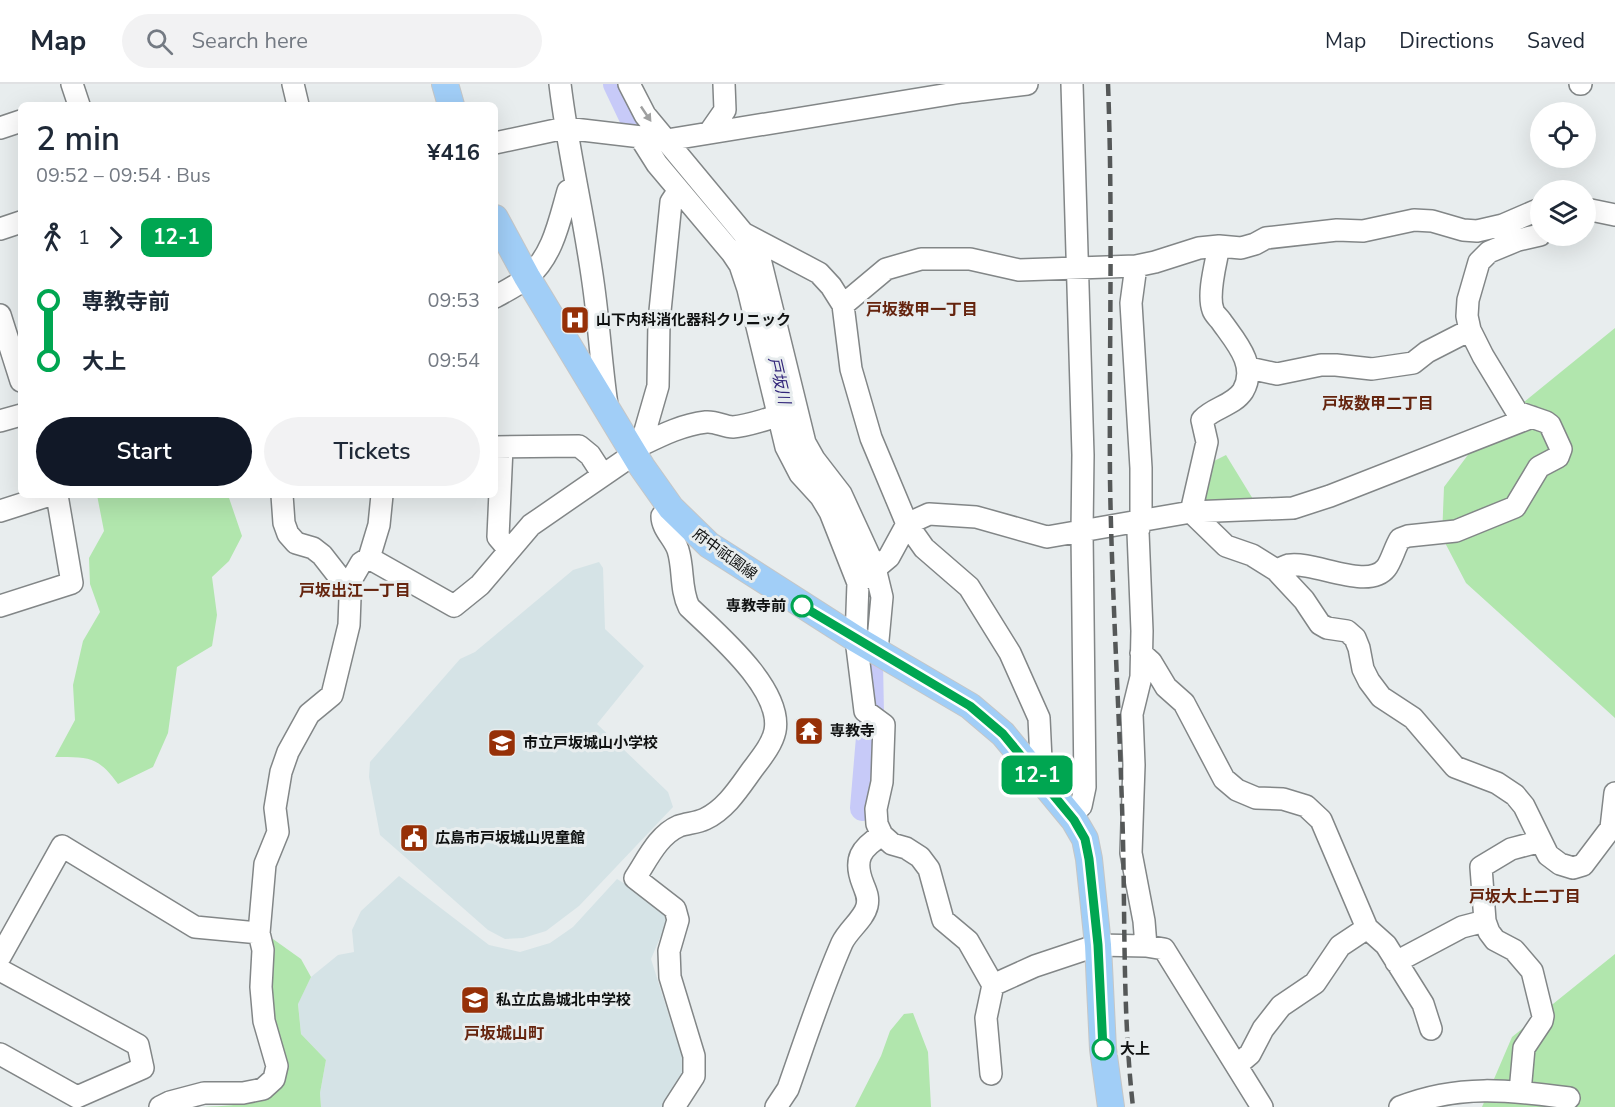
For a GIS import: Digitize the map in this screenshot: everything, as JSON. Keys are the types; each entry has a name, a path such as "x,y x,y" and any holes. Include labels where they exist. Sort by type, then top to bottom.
{"main road":[{"path":"445,84 450,102"},
{"name":"府中祇園線","path":"498,224 527,278 671,508 709,545 866,645 970,706 1003,734 1070,815 1085,839 1087,849 1098,945 1103,1049 1111,1107"}],"street":[{"path":"293,84 297,102"},
{"path":"560,84 565,128 593,283 608,409"},
{"path":"629,84 645,115 742,233 760,259 805,443 814,459 841,494 876,568 882,597 866,645"},
{"path":"709,134 725,110 724,84"},
{"path":"498,142 565,128 667,140 959,88 1027,84"},
{"path":"1070,815 1081,806 1085,787 1083,455 1072,84"},
{"path":"0,128 18,123"},
{"path":"640,137 657,164 740,265 748,289 786,447 800,474 821,497 830,512 858,583 866,645 865,711 884,724 882,782 876,809 877,824 882,835 892,844 906,848 920,857 928,869 943,920 968,941 993,985 986,1018 991,1074"},
{"path":"498,295 527,278 545,259 554,239 568,191 576,187"},
{"path":"636,450 658,386 659,321 671,202 679,190"},
{"path":"1596,211 1615,215"},
{"path":"843,305 886,269 921,259 970,259 1019,270 1136,266 1199,248 1219,246 1241,248 1256,244 1266,238 1337,230 1362,231 1414,220 1432,221 1463,230 1477,231 1503,225 1530,213"},
{"path":"0,229 18,223"},
{"path":"742,233 819,273 843,305 851,369 871,438 907,524 924,548 969,587 1010,653 1039,717 1042,781"},
{"path":"1276,570 1296,565 1360,577 1373,576 1387,567 1400,538 1456,531 1515,507 1539,466 1558,457 1561,449 1550,426 1546,422 1517,412 1483,356 1470,330 1467,316 1468,300 1479,262 1489,252 1530,237"},
{"path":"1191,512 1208,442 1202,420 1210,411 1230,404 1243,390 1249,368 1241,349 1213,310 1212,289 1219,246"},
{"path":"1136,266 1131,303 1141,468 1141,521 1138,531 1141,677 1132,714 1134,765 1131,853 1144,921 1146,946"},
{"path":"7,326 18,369"},
{"path":"569,347 597,328"},
{"path":"1249,368 1277,374 1321,365 1372,369 1413,363 1427,352 1470,330"},
{"path":"0,421 18,416"},
{"path":"369,558 454,606 480,585 531,525 636,450 671,430 706,422 719,422 729,427 737,426 779,416"},
{"path":"858,583 888,557 907,524 929,514 976,517 1047,537 1191,512 1293,508 1330,496 1532,417"},
{"path":"509,550 498,537 498,447 579,446 590,455 603,475"},
{"path":"0,511 41,498"},
{"path":"0,606 72,583 58,498"},
{"path":"160,1107 170,1102 204,1094 243,1094 263,1089 274,1079 277,1066 264,1021 261,987 264,950 259,933 265,864 278,832 275,808 281,772 288,752 309,714 332,695 349,625 350,597 347,587 322,555 313,548 296,543 288,534 284,523 282,498"},
{"path":"347,587 361,563 369,558 379,525 382,498"},
{"path":"671,508 662,516 662,523 677,546 683,567 683,596 689,607 747,664 764,688 775,714 775,730 769,745 730,801 705,820 678,826 659,840 635,878 675,909 678,920 669,951 670,977 694,1056 694,1076 674,1107"},
{"path":"1191,512 1226,546 1252,555 1276,570 1304,600 1320,624 1327,628 1347,631 1355,638 1363,669 1381,697 1413,718 1455,767 1479,775 1515,795 1524,806 1548,855 1560,864 1573,868 1583,865 1611,828 1615,793"},
{"path":"1141,653 1151,662 1166,687 1184,703 1224,779 1237,790 1256,798 1283,799 1306,806 1321,820 1367,928 1386,945 1423,1004 1431,1029"},
{"path":"776,1107 788,1089 844,938 867,908 868,896 860,875 861,854 866,845 882,835"},
{"path":"1520,1092 1524,1047 1543,1016 1532,971 1514,950 1495,940 1489,932 1485,921 1481,867 1511,849 1540,841"},
{"path":"0,957 62,846 195,927 259,933"},
{"path":"1396,962 1446,934 1485,921"},
{"path":"1237,1065 1250,1054 1263,1029 1281,1006 1316,984 1340,946 1367,928"},
{"path":"993,985 1035,966 1098,945 1146,946 1164,949 1262,1107"},
{"path":"0,970 138,1045 143,1068 78,1097 0,1054"},
{"path":"1400,1107 1439,1096 1485,1089 1569,1098"}],"shaded area":[{"name":"市立戸坂城山小学校","path":"599,562 603,568 605,629 644,666 597,724 668,792 673,807 579,906 546,931 523,938 505,939 488,930 380,835 369,777 370,762 460,659 475,652 573,570"},
{"path":"399,876 489,945 520,952 550,943 573,927 617,879 671,912 651,959 677,1041 686,1060 685,1074 665,1107 321,1107 320,1093 326,1060 301,1034 298,1003 311,977 338,955 354,952 352,930 361,911"}],"green space":[{"path":"1615,328 1615,718 1466,583 1442,537 1444,487 1482,436"},
{"path":"1226,455 1256,504 1203,507 1210,463"},
{"path":"98,498 229,498 242,536 229,561 212,577 217,615 212,646 177,667 168,733 153,767 118,784 104,768 91,760 55,757 75,720 73,685 83,641 100,612 90,584 89,558 104,531"},
{"path":"273,939 301,959 311,977 298,1004 301,1034 326,1060 320,1093 321,1107 203,1107 243,1104 265,1096 282,1079 289,1066 275,1039 264,945"},
{"path":"1615,954 1615,1107 1482,1107 1512,1037"},
{"path":"913,1013 928,1052 931,1107 855,1107 881,1056 890,1031 904,1014"}],"waterway":[{"name":"戸坂川","path":"616,84 635,124"},
{"name":"戸坂川","path":"863,808 871,714 870,662"}],"railway":[{"path":"1108,84 1111,525 1122,795 1126,1007 1133,1107"}],"bus line":[{"name":"12-1","path":"802,606 970,706 1003,734 1074,820 1085,839 1089,859 1098,945 1103,1049"}],"place":[{"name":"山下内科消化器科クリニック","path":"575,320"},
{"name":"専教寺前","path":"802,606"},
{"name":"専教寺","path":"809,731"},
{"name":"市立戸坂城山小学校","path":"502,743"},
{"name":"広島市戸坂城山児童館","path":"414,838"},
{"name":"私立広島城北中学校","path":"475,1000"},
{"name":"大上","path":"1103,1049"}],"district":[{"name":"戸坂数甲一丁目","path":"922,309"},
{"name":"戸坂数甲二丁目","path":"1378,403"},
{"name":"戸坂出江一丁目","path":"355,590"},
{"name":"戸坂大上二丁目","path":"1525,896"},
{"name":"戸坂城山町","path":"504,1033"}]}
